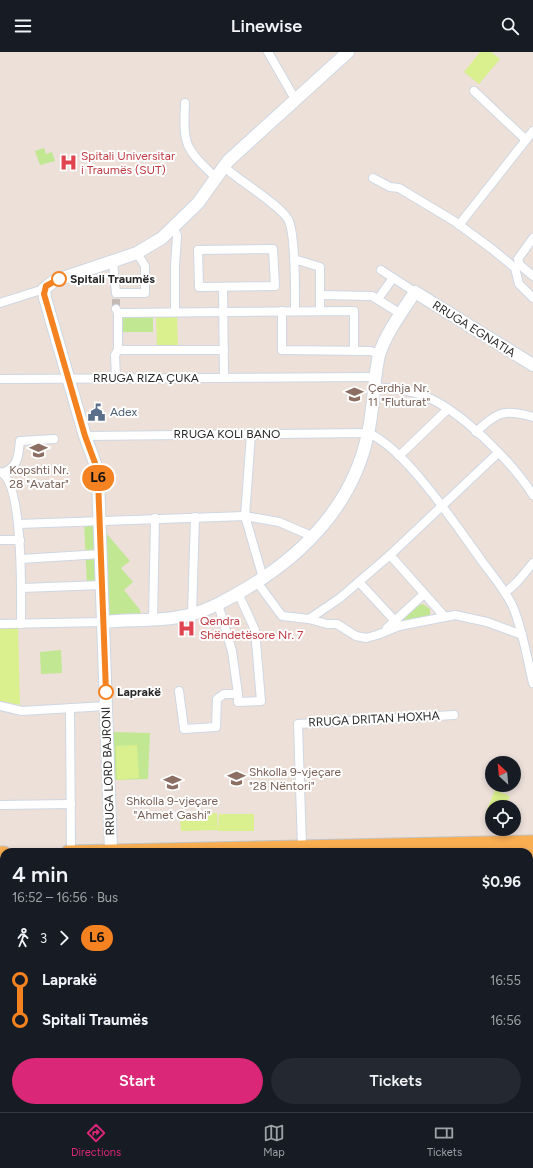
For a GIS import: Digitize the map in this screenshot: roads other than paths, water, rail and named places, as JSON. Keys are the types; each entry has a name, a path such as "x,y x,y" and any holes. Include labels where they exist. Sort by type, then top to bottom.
{"main road":[{"path":"44,289 54,281 137,253 149,247 174,228 198,203 223,166 346,53"},
{"name":"RRUGA LORD BAJRONI","path":"44,289 68,379 97,471 111,848"},
{"path":"103,622 153,621 192,614 218,604 238,594 260,580 288,560 314,537 328,521 345,494 360,460 368,433 380,354 401,314 415,292"},
{"name":"RRUGA EGNATIA","path":"415,292 533,365"},
{"path":"264,848 472,848 533,842"}],"street":[{"path":"268,52 295,99"},
{"path":"474,90 526,140"},
{"path":"185,103 188,149 216,178"},
{"path":"459,225 533,131"},
{"path":"223,166 285,216 290,225 294,259 295,311"},
{"path":"373,178 390,187 399,188 459,225 505,259 515,268 519,284 533,298"},
{"path":"174,228 177,236 175,312"},
{"path":"533,238 518,259 520,265 533,276"},
{"path":"273,249 275,286 223,287 199,287 198,250 273,249"},
{"path":"113,262 116,296 145,293 145,266 137,253"},
{"path":"294,259 320,267 320,312"},
{"name":"RRUGA EGNATIA","path":"381,270 415,292"},
{"path":"378,299 393,278"},
{"path":"223,287 224,378"},
{"path":"0,303 44,289"},
{"path":"320,295 359,295 378,299 401,314"},
{"path":"116,378 115,355 118,350 117,311 355,312 354,351"},
{"path":"282,311 282,350 354,351 380,354"},
{"path":"118,350 224,350"},
{"name":"RRUGA RIZA ÇUKA","path":"0,379 224,378 375,382 422,395 448,409 476,432 498,453 533,495"},
{"path":"399,456 448,409"},
{"path":"476,432 491,418 503,413 514,412 533,417"},
{"path":"368,433 386,442 442,506 505,593 512,606 522,635 532,678"},
{"name":"RRUGA KOLI BANO","path":"85,436 368,433"},
{"path":"251,434 246,516 260,580 282,616 310,619 327,624 342,626 356,636 366,638 399,626 460,615 487,622 522,635"},
{"path":"21,624 22,588 18,524 14,499 9,484 1,473 11,470 18,461 20,441 54,440"},
{"path":"310,619 359,582 390,556 498,453"},
{"path":"18,524 246,516 279,522 314,537"},
{"path":"192,614 195,517"},
{"path":"153,621 156,518"},
{"path":"0,540 20,540"},
{"path":"21,559 101,554"},
{"path":"390,556 445,617"},
{"path":"505,593 518,581 533,563"},
{"path":"359,582 395,621"},
{"path":"22,588 102,586"},
{"path":"218,604 232,651 238,702 261,701 255,630 238,594"},
{"path":"383,632 424,594"},
{"path":"0,624 103,622"},
{"path":"179,691 184,729 216,727 216,699 224,694 238,694"},
{"path":"0,706 22,710 106,706"},
{"path":"70,708 70,848"},
{"name":"RRUGA DRITAN HOXHA","path":"302,847 298,724 454,715"},
{"path":"0,805 71,804"}],"tunnel":[{"path":"116,299 116,309"}],"place":[{"name":"Spitali Universitar i Traumës (SUT)","path":"68,163"},
{"name":"Spitali Traumës","path":"59,279"},
{"name":"Çerdhja Nr. 11 \"Fluturat\"","path":"355,395"},
{"name":"Adex","path":"97,412"},
{"name":"Kopshti Nr. 28 \"Avatar\"","path":"39,451"},
{"name":"Qendra Shëndetësore Nr. 7","path":"187,628"},
{"name":"Laprakë","path":"106,692"},
{"name":"Shkolla 9-vjeçare \"28 Nëntori\"","path":"236,779"},
{"name":"Shkolla 9-vjeçare \"Ahmet Gashi\"","path":"172,782"}]}
